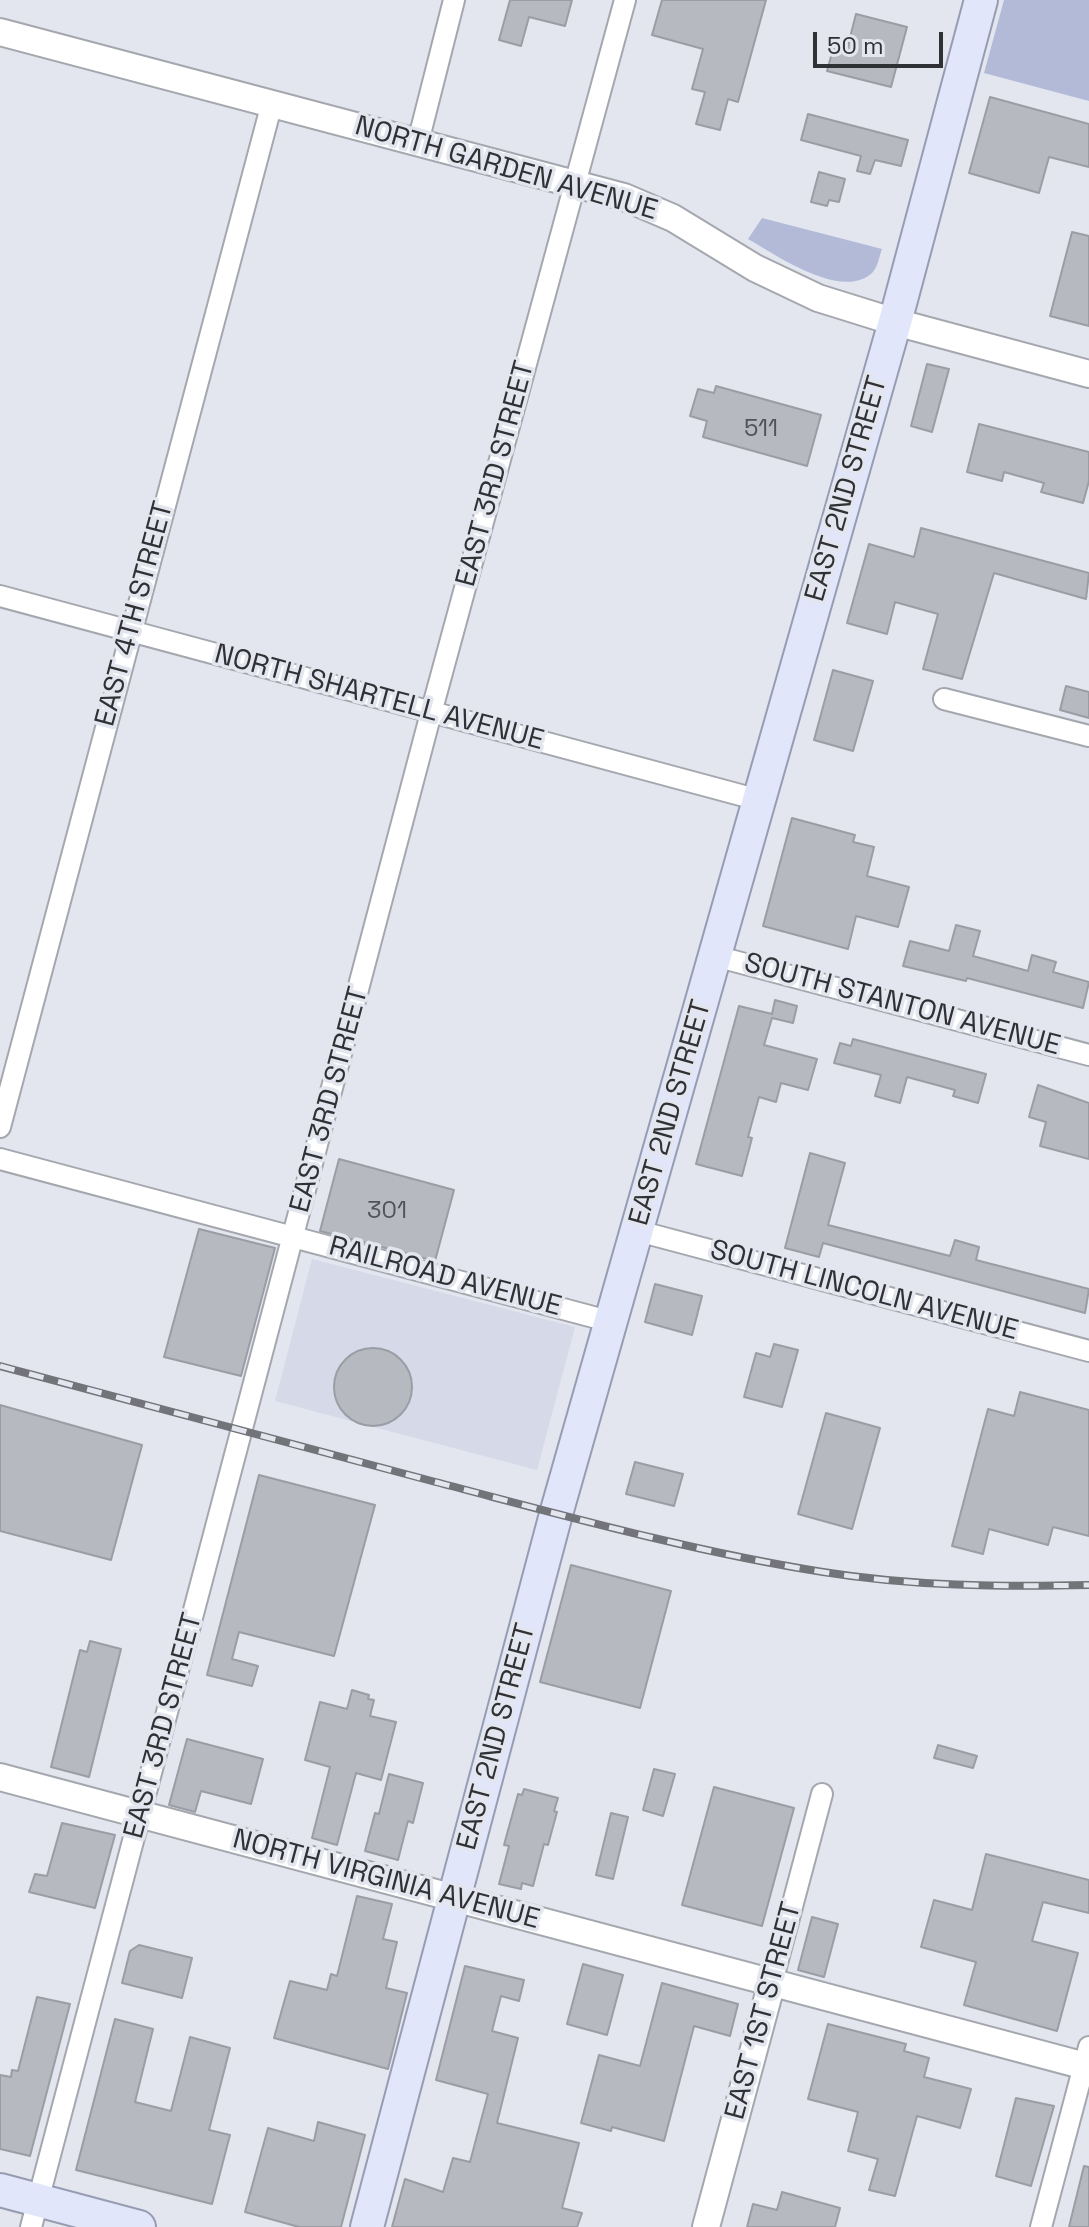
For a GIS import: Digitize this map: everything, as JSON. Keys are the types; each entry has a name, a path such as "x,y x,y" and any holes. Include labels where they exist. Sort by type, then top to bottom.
{"main road":[{"name":"EAST 2ND STREET","path":"367,2227 556,1514 895,322 981,0"},
{"path":"0,2190 34,2214 139,2227"}],"street":[{"path":"418,142 454,0"},
{"name":"EAST 3RD STREET","path":"34,2214 431,713 625,0"},
{"name":"NORTH GARDEN AVENUE","path":"0,32 624,197 673,218 755,268 805,293 895,322 1089,374"},
{"name":"EAST 4TH STREET","path":"0,1127 272,103"},
{"name":"NORTH SHARTELL AVENUE","path":"0,596 759,800"},
{"path":"944,699 1089,736"},
{"name":"SOUTH STANTON AVENUE","path":"715,956 1089,1055"},
{"name":"RAILROAD AVENUE","path":"0,1159 612,1322"},
{"name":"SOUTH LINCOLN AVENUE","path":"638,1231 1089,1351"},
{"name":"NORTH VIRGINIA AVENUE","path":"0,1777 772,1982 1087,2060"},
{"name":"EAST 1ST STREET","path":"706,2227 822,1794"},
{"path":"1041,2227 1087,2060"}],"shaded area":[{"path":"1004,0 1089,0 1089,101 984,73"},
{"path":"762,218 882,249 876,267 860,280 845,282 810,273 748,239"},
{"path":"312,1259 575,1327 537,1470 275,1401"}],"building":[{"path":"510,0 572,0 565,26 529,17 521,46 499,40"},
{"path":"662,0 766,0 738,102 728,99 720,130 696,124 705,92 692,89 703,49 652,35"},
{"path":"856,14 907,27 891,87 827,71 833,49 846,53"},
{"path":"990,97 1089,124 1089,167 1049,157 1039,193 969,173"},
{"path":"808,114 908,140 901,166 875,160 870,174 857,171 861,156 801,140"},
{"path":"819,172 845,179 839,202 829,200 827,206 811,202"},
{"path":"1072,232 1089,236 1089,326 1050,316"},
{"path":"927,364 949,369 932,432 911,426"},
{"path":"716,386 821,415 807,466 703,437 707,421 690,416 698,389 714,393"},
{"path":"979,424 1089,452 1089,481 1083,503 1041,492 1044,483 1004,472 1002,481 967,472"},
{"path":"921,528 1089,573 1086,599 994,573 962,679 923,669 938,614 895,602 887,634 847,623 869,544 914,557"},
{"path":"833,670 873,681 853,751 814,740"},
{"path":"1066,686 1089,692 1089,718 1060,710"},
{"path":"792,818 855,835 853,842 874,847 867,876 909,887 898,927 856,916 848,949 763,926"},
{"path":"956,925 980,931 973,956 1028,971 1032,955 1056,962 1053,972 1089,982 1083,1008 967,978 966,981 903,966 910,941 949,951"},
{"path":"775,1000 797,1006 793,1023 772,1018 764,1045 817,1059 808,1090 781,1083 776,1102 759,1097 742,1176 696,1164 739,1006 772,1014"},
{"path":"853,1039 986,1074 978,1103 953,1096 955,1090 907,1077 900,1103 875,1096 881,1075 834,1063 840,1043 851,1046"},
{"path":"1038,1085 1089,1103 1089,1159 1040,1146 1046,1122 1029,1117"},
{"path":"810,1153 845,1163 828,1225 950,1256 955,1240 979,1247 976,1260 1089,1289 1085,1313 823,1243 819,1257 785,1248"},
{"path":"339,1159 454,1190 435,1261 320,1231"},
{"path":"199,1229 275,1248 241,1376 164,1357"},
{"path":"655,1284 702,1296 692,1335 645,1322"},
{"path":"774,1344 798,1350 782,1407 744,1397 756,1353 770,1357"},
{"path":"373,1348 388,1351 405,1365 412,1387 409,1402 395,1419 373,1426 358,1423 341,1409 334,1387 337,1372 351,1355"},
{"path":"1020,1392 1089,1410 1089,1536 1053,1527 1048,1545 989,1529 983,1554 952,1546 988,1409 1014,1416"},
{"path":"0,1405 142,1445 111,1560 0,1531"},
{"path":"826,1413 880,1428 852,1529 798,1514"},
{"path":"635,1462 683,1474 674,1506 626,1494"},
{"path":"259,1475 375,1505 334,1656 239,1632 232,1659 258,1666 252,1686 207,1675"},
{"path":"571,1565 671,1591 640,1708 540,1682"},
{"path":"90,1641 121,1649 89,1777 51,1767 80,1650 87,1652"},
{"path":"352,1690 369,1695 368,1699 374,1700 370,1716 396,1722 381,1780 356,1773 337,1845 312,1838 330,1767 305,1760 320,1702 347,1709"},
{"path":"187,1739 263,1759 251,1804 201,1791 195,1812 169,1805"},
{"path":"938,1745 977,1756 973,1768 934,1758"},
{"path":"654,1769 675,1774 663,1816 643,1810"},
{"path":"389,1774 423,1783 413,1823 408,1821 398,1860 365,1851"},
{"path":"714,1787 794,1808 762,1926 682,1905"},
{"path":"524,1789 558,1798 548,1845 544,1844 533,1886 522,1883 521,1889 499,1884 509,1846 504,1845 518,1794 522,1795"},
{"path":"611,1813 628,1817 613,1879 596,1875"},
{"path":"62,1823 115,1835 95,1908 29,1892 35,1874 47,1876"},
{"path":"986,1854 1089,1880 1089,1913 1043,1902 1032,1941 1078,1953 1057,2031 964,2005 976,1962 921,1947 934,1900 972,1910"},
{"path":"357,1896 392,1904 383,1939 397,1942 386,1988 407,1993 388,2069 274,2038 290,1981 327,1990 331,1974 337,1976"},
{"path":"812,1917 838,1924 824,1977 798,1970"},
{"path":"139,1945 192,1958 182,1998 122,1983 130,1951"},
{"path":"583,1964 623,1975 607,2035 567,2024"},
{"path":"465,1966 524,1980 519,2001 501,1996 492,2031 518,2038 497,2123 579,2143 562,2208 582,2213 577,2227 392,2227 405,2179 443,2192 453,2158 470,2162 488,2094 436,2080"},
{"path":"662,1983 738,2004 730,2036 694,2026 664,2141 612,2127 611,2131 581,2123 599,2055 640,2066"},
{"path":"37,1997 70,2004 30,2156 0,2149 0,2075 11,2077 12,2070 18,2071"},
{"path":"115,2019 153,2029 135,2102 171,2111 190,2037 230,2048 209,2130 230,2135 212,2204 76,2170"},
{"path":"828,2024 906,2044 904,2051 929,2058 924,2077 971,2089 960,2128 917,2116 895,2196 869,2190 878,2159 848,2151 858,2112 808,2099"},
{"path":"1016,2098 1054,2106 1031,2186 996,2176"},
{"path":"318,2122 365,2135 341,2227 299,2227 245,2212 268,2128 314,2141"},
{"path":"1084,2166 1089,2167 1089,2227 1069,2227"},
{"path":"782,2192 840,2208 835,2227 747,2227 753,2204 777,2210"}],"railway":[{"path":"0,1366 575,1519 723,1554 823,1572 922,1583 1089,1585"}]}
